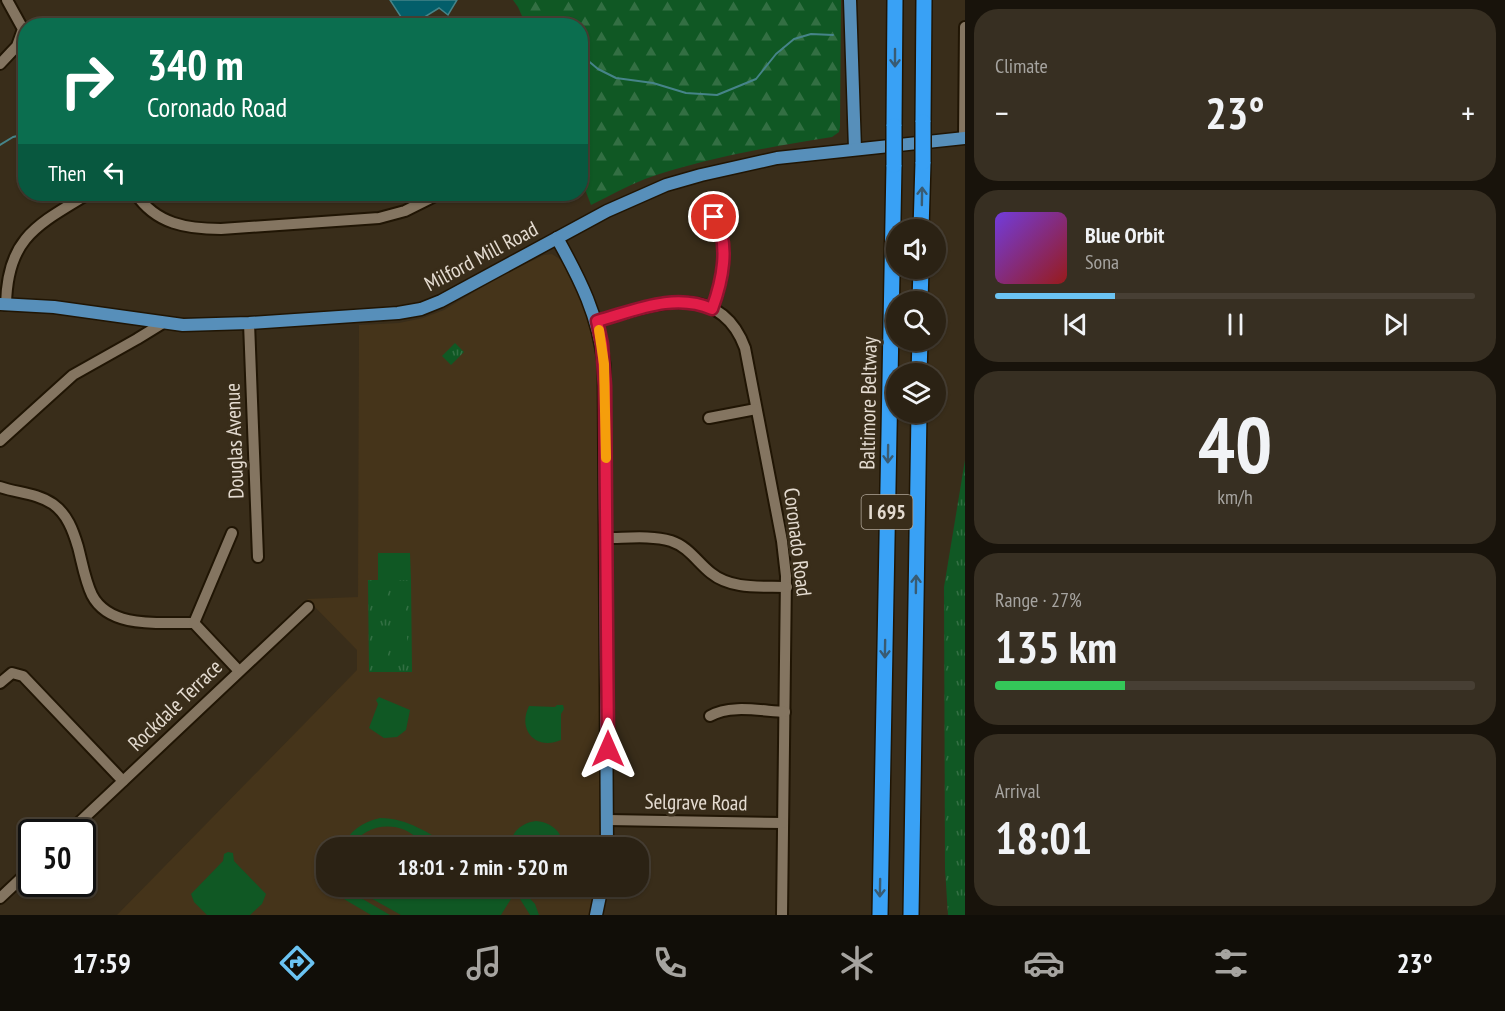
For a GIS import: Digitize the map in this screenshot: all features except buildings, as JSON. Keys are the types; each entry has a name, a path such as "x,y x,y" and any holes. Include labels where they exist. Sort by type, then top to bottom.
{"highway":[{"name":"Baltimore Beltway","path":"880,915 895,0"},
{"path":"921,219 924,0"},
{"name":"I 695","path":"911,915 919,423"},
{"path":"914,710 921,915"}],"main road":[{"path":"850,0 855,149"},
{"name":"Milford Mill Road","path":"3,305 54,307 162,323 202,325 389,314 421,309 441,301 633,198 666,185 777,158 965,138"},
{"path":"557,238 588,297 597,321 604,364 607,837"},
{"path":"596,915 600,897"}],"street":[{"path":"7,0 18,20"},
{"path":"965,27 965,138"},
{"path":"0,64 18,43"},
{"path":"3,305 11,264 20,246 35,228 77,201"},
{"path":"142,201 150,210 169,222 199,229 379,218 405,211 425,201"},
{"path":"712,309 720,285 722,264 720,229 714,217"},
{"name":"Coronado Road","path":"597,321 670,302 691,302 712,309 730,322 741,339 782,541 787,587 782,915"},
{"path":"0,441 73,375 162,323"},
{"name":"Douglas Avenue","path":"249,323 258,557"},
{"path":"709,418 756,409"},
{"path":"0,487 45,499 67,517 75,535 93,597 106,610 129,621 194,623 238,671"},
{"path":"194,623 232,533"},
{"path":"606,538 655,538 673,542 687,549 715,576 731,584 787,587"},
{"name":"Rockdale Terrace","path":"83,819 308,607"},
{"path":"0,683 12,673 23,676 123,782"},
{"path":"710,716 716,712 730,710 785,712"},
{"name":"Selgrave Road","path":"608,820 783,824"},
{"path":"0,898 18,881"}],"shaded area":[{"path":"552,254 561,260 581,300 589,323 597,365 600,837 316,837 316,897 593,897 589,915 117,915 357,670 357,650 307,599 358,597 359,325 399,323 423,318 444,310 502,275 544,255"}],"green space":[{"path":"513,0 841,0 839,132 832,137 737,154 691,165 638,182 591,205 588,197 588,18 523,18"},
{"path":"455,343 464,352 451,365 442,356"},
{"path":"965,460 965,915 948,915 945,869 944,587"},
{"path":"378,553 410,553 411,580 378,580"},
{"path":"368,580 411,580 412,672 369,672"},
{"path":"373,588 387,588 387,618 373,618"},
{"path":"392,588 406,588 406,618 392,618"},
{"path":"374,634 388,634 388,664 374,664"},
{"path":"393,634 407,634 407,664 393,664"},
{"path":"379,697 410,710 406,730 397,737 384,738 369,728 378,704 376,700"},
{"path":"563,705 564,709 561,714 561,740 544,743 531,736 525,723 529,706 555,707"},
{"path":"380,818 400,821 436,837 416,837 405,830 382,827 368,831 360,837 348,837 357,828"},
{"path":"536,821 543,822 556,829 560,835 559,837 512,837 526,824"},
{"path":"233,853 234,861 266,894 262,904 250,915 207,915 194,902 191,894 223,861 224,854"},
{"path":"340,897 360,897 390,915 371,915"},
{"path":"369,897 507,897 511,899 501,915 401,915"},
{"path":"517,897 528,897 535,904 539,915 530,915"}],"water":[{"path":"390,0 457,0 448,15 439,8 423,18 401,17"}],"waterway":[{"path":"588,61 598,69 616,78 653,83 686,93 717,95 756,79 776,54 794,39 811,34 833,35"},
{"path":"0,145 18,136"}],"slow traffic":[{"path":"599,330 604,364 606,458"}],"route":[{"path":"608,749 605,386 602,344 597,321 660,303 691,302 712,309 722,275 720,229 714,217"}]}
